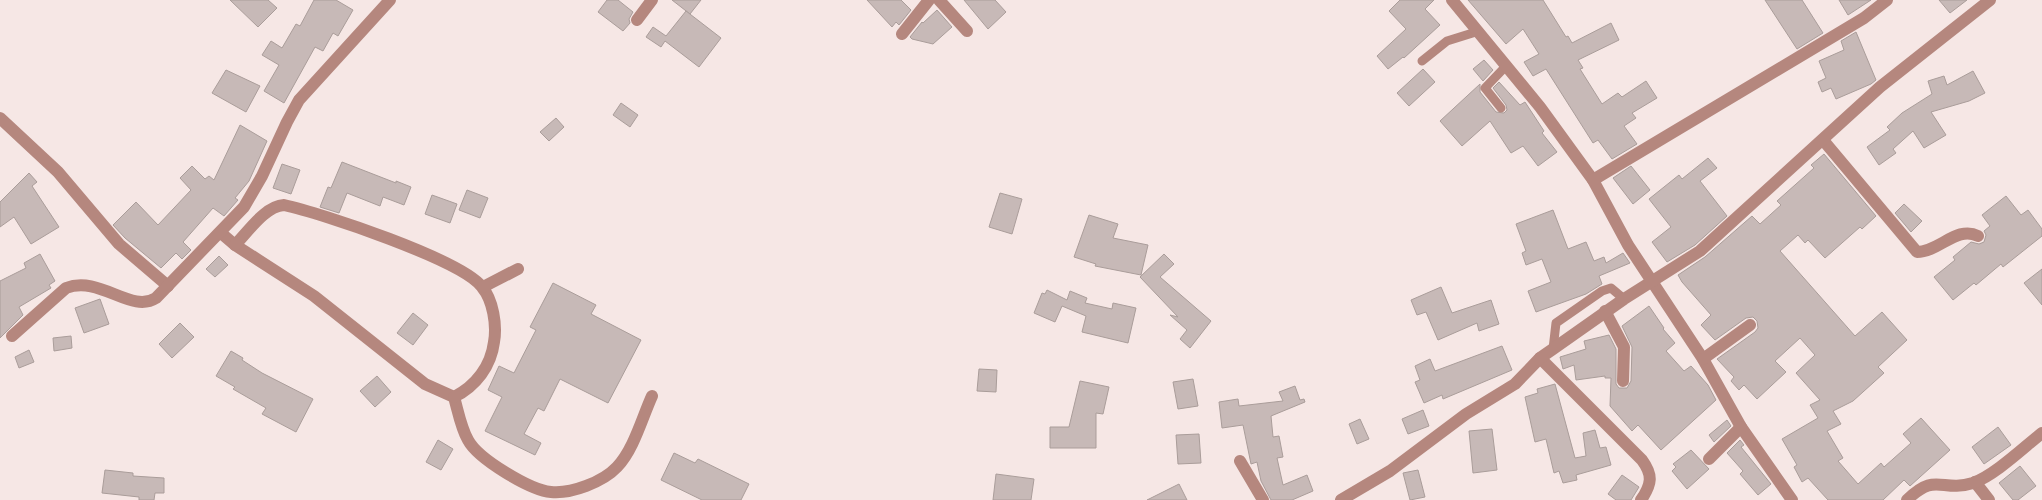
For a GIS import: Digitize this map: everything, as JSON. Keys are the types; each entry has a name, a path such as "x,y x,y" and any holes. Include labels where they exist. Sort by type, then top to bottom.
{"street":[{"path":"12,336 66,288 76,284 98,287 144,303 156,298 221,232 253,194 299,100 390,0"},
{"path":"638,20 652,0"},
{"path":"902,34 929,0"},
{"path":"939,0 966,31"},
{"path":"1452,0 1507,65 1593,180 1628,245 1702,359 1741,428 1792,500"},
{"path":"1593,180 1864,18 1887,0"},
{"path":"1340,500 1390,471 1466,414 1515,384 1540,358 1605,311 1700,251 1880,87 1990,0"},
{"path":"0,118 58,172 119,244 168,286"},
{"path":"1823,140 1917,252 1930,251 1955,236 1966,233 1978,236"},
{"path":"236,245 269,210 276,206 284,205 379,236 455,266 483,287 494,320 493,352 477,380 467,390 454,397"},
{"path":"221,232 236,245 314,296 425,384 454,397 468,440 480,455 539,489 559,492 594,481 616,468 626,456 652,396"},
{"path":"483,287 518,269"},
{"path":"1605,311 1624,347 1623,381"},
{"path":"1702,359 1750,325"},
{"path":"1540,358 1642,460 1650,471 1647,492 1642,500"},
{"path":"1709,459 1741,428"},
{"path":"1907,500 1919,488 1931,483 1955,487 1975,482 2042,433"},
{"path":"1240,461 1263,500"},
{"path":"1975,482 1989,500"}],"lane":[{"path":"1422,61 1448,41 1479,31"},
{"path":"1501,108 1485,88 1507,65"},
{"path":"1552,349 1556,323 1602,291 1611,288 1624,299"}],"building":[{"path":"230,0 268,0 277,8 258,27"},
{"path":"314,0 336,0 353,10 338,36 333,33 323,51 315,47 284,103 264,91 279,65 262,55 271,41 282,48 296,24 300,26"},
{"path":"607,0 618,0 633,12 629,19 630,23 623,31 598,12"},
{"path":"672,0 701,0 690,14"},
{"path":"867,0 901,0 911,10 899,25 896,22 892,27"},
{"path":"964,0 995,0 1006,12 988,29"},
{"path":"1400,0 1434,0 1425,9 1440,25 1404,58 1388,69 1377,56 1406,29 1389,11"},
{"path":"1468,0 1543,0 1566,37 1568,36 1572,43 1611,23 1619,40 1578,60 1583,68 1580,69 1602,104 1618,93 1622,97 1646,81 1657,98 1632,113 1636,118 1624,126 1637,144 1612,159 1598,140 1593,143 1546,69 1533,76 1524,62 1539,54 1523,29 1506,44"},
{"path":"1765,0 1802,0 1823,33 1797,49"},
{"path":"1839,0 1871,0 1848,15"},
{"path":"1939,0 1967,0 1950,13"},
{"path":"937,10 952,27 933,44 912,39 910,37 922,22"},
{"path":"686,11 721,38 699,67 665,41 661,47 646,37 653,27 666,36"},
{"path":"1856,32 1876,80 1836,99 1831,88 1822,92 1818,82 1826,78 1819,61 1844,50 1841,41"},
{"path":"1484,60 1493,70 1483,81 1473,69"},
{"path":"1423,69 1435,82 1409,106 1397,93"},
{"path":"226,70 260,86 246,112 212,93"},
{"path":"1973,71 1985,93 1969,101 1931,112 1946,135 1924,148 1913,131 1893,149 1896,153 1879,165 1867,147 1890,130 1887,127 1902,113 1932,94 1928,81 1944,76 1947,85"},
{"path":"1499,82 1520,105 1525,102 1544,131 1542,133 1557,152 1538,166 1523,146 1511,153 1490,121 1462,146 1440,121 1480,84 1480,92 1496,112 1504,113 1507,110 1506,105 1493,88"},
{"path":"621,103 638,115 630,127 613,115"},
{"path":"556,118 564,127 549,141 540,132"},
{"path":"240,125 267,141 249,181 235,198 238,200 224,216 213,208 183,242 191,250 182,259 176,253 161,268 125,238 113,225 136,202 158,225 191,190 180,178 192,166 205,179 209,176 214,180"},
{"path":"1824,154 1876,216 1862,229 1860,227 1825,258 1808,240 1805,243 1798,235 1780,251 1855,336 1882,312 1907,340 1878,367 1884,373 1853,401 1833,411 1841,424 1827,431 1843,458 1838,461 1858,484 1881,463 1884,467 1911,443 1903,434 1921,418 1950,450 1910,486 1904,480 1883,500 1828,500 1808,478 1802,482 1794,467 1797,465 1782,439 1818,418 1810,405 1820,400 1796,373 1815,355 1800,338 1775,361 1786,372 1757,399 1744,385 1739,390 1731,381 1734,377 1717,359 1755,332 1758,328 1757,321 1753,317 1746,318 1715,340 1701,325 1711,315 1678,275 1705,257 1752,216 1760,224 1781,205 1777,201 1814,168 1811,165"},
{"path":"1708,158 1717,168 1700,181 1727,216 1695,245 1667,262 1652,242 1671,227 1649,199 1679,175 1682,179"},
{"path":"342,162 411,187 404,205 383,197 380,206 347,193 339,213 320,207 328,187 331,188"},
{"path":"282,164 300,170 291,194 273,188"},
{"path":"1631,166 1650,190 1633,204 1613,178"},
{"path":"29,173 37,182 32,186 59,227 31,244 14,217 0,227 0,202"},
{"path":"467,190 488,198 480,218 459,210"},
{"path":"1000,193 1022,199 1012,234 989,227"},
{"path":"432,195 457,204 450,223 425,214"},
{"path":"2006,196 2021,215 2028,210 2042,229 2042,236 2003,267 2001,264 1976,285 1974,283 1953,300 1934,277 1955,260 1953,257 1971,242 1979,244 1984,242 1986,235 1984,231 1990,226 1982,215"},
{"path":"1904,204 1922,221 1911,232 1895,213"},
{"path":"1553,210 1568,249 1586,242 1594,261 1604,257 1606,263 1623,253 1630,263 1599,276 1602,284 1586,294 1536,312 1528,291 1551,282 1542,259 1526,265 1522,253 1526,251 1516,224"},
{"path":"1089,215 1118,224 1113,238 1148,245 1141,275 1095,266 1096,264 1074,257"},
{"path":"40,254 55,281 49,285 51,288 19,307 23,315 0,338 0,281 26,268 24,263"},
{"path":"1164,254 1174,264 1160,277 1211,321 1190,348 1180,339 1187,330 1170,315 1178,317 1140,277"},
{"path":"219,256 228,265 215,277 206,269"},
{"path":"2042,269 2042,305 2024,283"},
{"path":"553,283 596,305 591,314 641,340 608,403 560,379 544,411 538,408 524,434 541,443 535,455 485,431 502,397 488,390 499,366 514,373 536,330 530,327"},
{"path":"1441,287 1452,313 1491,300 1499,324 1479,331 1477,323 1438,340 1426,312 1417,315 1411,300"},
{"path":"1047,290 1067,300 1070,291 1087,298 1085,303 1112,309 1113,303 1136,308 1128,343 1082,332 1086,316 1062,306 1055,322 1034,313 1042,293 1045,294"},
{"path":"100,299 109,324 84,333 75,308"},
{"path":"1649,306 1663,329 1675,343 1666,351 1684,371 1691,366 1708,385 1716,400 1661,450 1638,425 1632,431 1610,406 1611,378 1605,378 1605,376 1576,380 1574,365 1563,369 1560,357 1586,349 1584,341 1609,335 1616,349 1616,384 1619,388 1627,388 1631,381 1632,347 1622,326"},
{"path":"413,313 428,325 413,345 397,333"},
{"path":"180,323 194,337 172,358 159,344"},
{"path":"71,336 72,348 54,351 53,338"},
{"path":"1502,346 1512,370 1443,399 1442,395 1424,403 1415,382 1420,380 1415,366 1430,359 1435,371"},
{"path":"29,350 34,362 19,368 15,357"},
{"path":"231,351 262,373 313,399 296,432 262,414 266,408 233,389 235,387 216,376"},
{"path":"979,369 997,370 996,392 977,391"},
{"path":"377,376 391,392 375,407 360,391"},
{"path":"1193,379 1198,406 1178,409 1173,382"},
{"path":"1080,381 1109,387 1103,414 1096,413 1096,448 1050,448 1050,427 1069,427"},
{"path":"1555,384 1575,458 1586,456 1583,433 1595,430 1600,448 1606,447 1611,465 1576,475 1577,480 1563,483 1559,471 1554,473 1546,439 1535,442 1525,397 1538,393 1537,389"},
{"path":"1295,386 1300,400 1304,399 1305,402 1271,416 1273,437 1279,436 1283,457 1277,458 1283,485 1307,475 1313,491 1292,500 1271,500 1261,481 1257,462 1251,464 1243,425 1222,428 1219,402 1238,399 1239,406 1283,401 1279,392"},
{"path":"1423,410 1429,426 1408,434 1402,419"},
{"path":"1360,419 1369,439 1357,444 1349,424"},
{"path":"1727,420 1731,426 1714,442 1709,435"},
{"path":"1998,427 2011,445 1984,464 1972,447"},
{"path":"1492,429 1497,470 1473,473 1469,431"},
{"path":"1199,434 1201,463 1178,464 1176,435"},
{"path":"438,440 453,449 441,470 426,462"},
{"path":"1740,440 1744,445 1741,447 1771,484 1758,495 1740,474 1743,471 1727,453"},
{"path":"1691,450 1709,469 1687,489 1672,471 1676,467 1673,464"},
{"path":"674,453 695,463 698,459 749,484 741,500 702,500 661,480"},
{"path":"2020,466 2036,486 2018,500 2013,500 1999,483"},
{"path":"105,470 133,473 133,476 164,478 164,493 155,493 154,500 139,500 139,497 102,493"},
{"path":"1418,470 1425,497 1410,500 1403,473"},
{"path":"996,474 1034,479 1031,500 993,500"},
{"path":"1622,475 1639,487 1631,500 1616,500 1608,494"},
{"path":"1179,484 1187,500 1147,500"}]}
